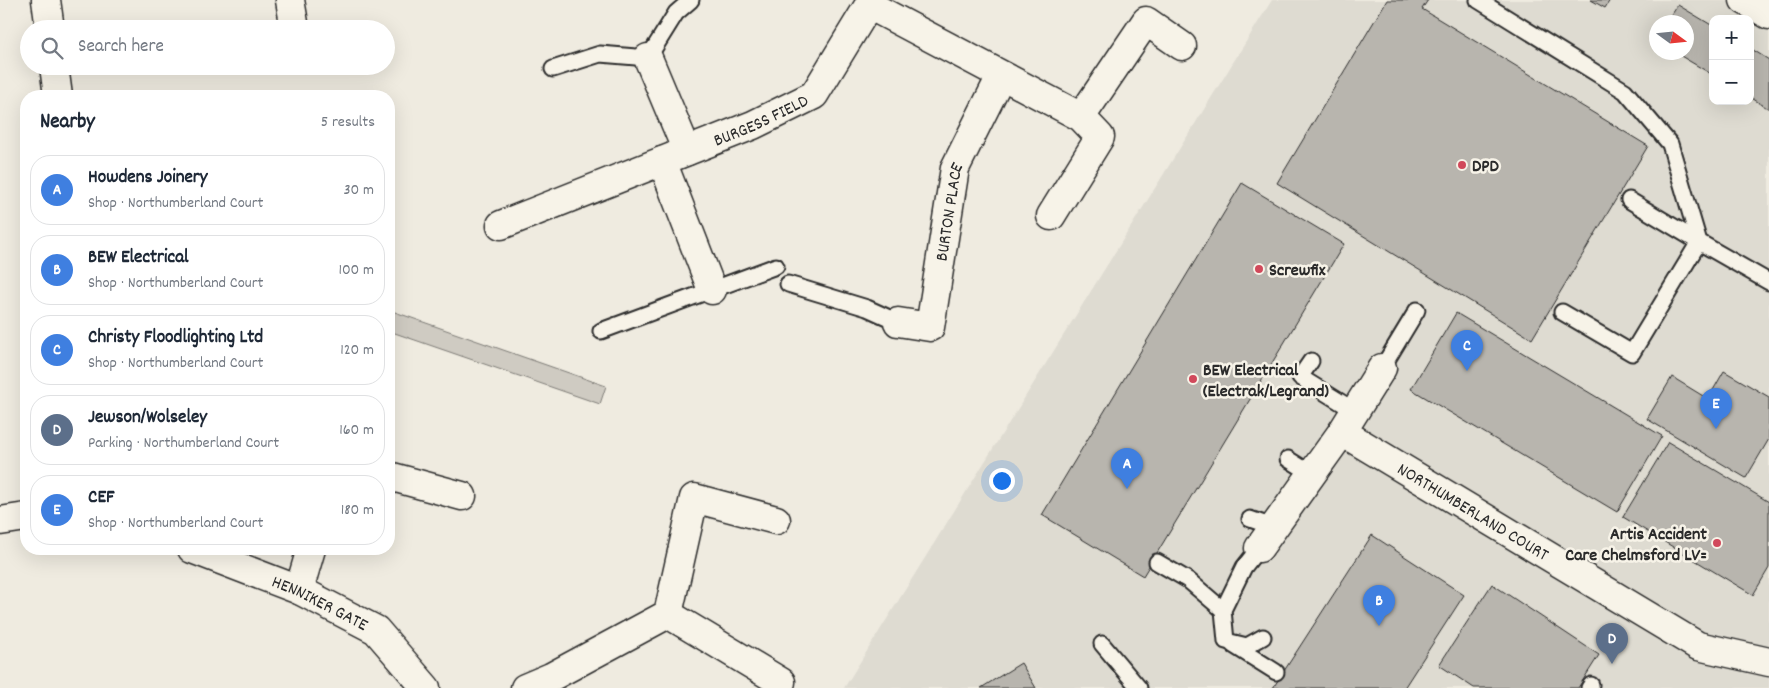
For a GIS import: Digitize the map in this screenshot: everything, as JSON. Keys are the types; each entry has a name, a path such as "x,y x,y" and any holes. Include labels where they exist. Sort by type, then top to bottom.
{"street":[{"path":"46,0 49,20"},
{"path":"290,0 293,20"},
{"path":"1744,0 1769,15"},
{"path":"870,2 1001,76 1081,117 1100,137 1052,216"},
{"name":"BURGESS FIELD","path":"501,225 753,125 814,95 870,2"},
{"path":"1081,117 1146,21 1182,46"},
{"path":"648,58 687,151"},
{"path":"55,75 57,90"},
{"name":"BURTON PLACE","path":"898,322 930,327 955,168 1001,76"},
{"path":"662,161 712,290"},
{"path":"1261,531 1312,474 1382,368"},
{"name":"NORTHUMBERLAND COURT","path":"1348,422 1698,646 1769,662"},
{"path":"395,478 462,496"},
{"path":"525,688 551,677 668,614 694,498 776,520"},
{"path":"0,521 20,518"},
{"name":"HENNIKER GATE","path":"208,555 299,590 376,630 426,688"},
{"path":"299,590 309,555"},
{"path":"668,614 779,685"}],"lane":[{"path":"552,69 600,54 648,58 676,13 691,0"},
{"path":"1478,0 1625,90 1670,144 1700,242 1632,353 1562,312"},
{"path":"1629,200 1769,282"},
{"path":"601,331 776,266"},
{"path":"788,284 867,308 898,322"},
{"path":"1382,368 1417,310"},
{"path":"1311,361 1300,377 1348,422"},
{"path":"1288,460 1312,474"},
{"path":"1226,640 1224,610 1261,531"},
{"path":"1157,562 1188,580 1224,610"},
{"path":"1226,640 1247,646 1263,637"},
{"path":"1226,640 1276,672"},
{"path":"1102,644 1140,688"}],"shaded area":[{"path":"1272,0 1769,0 1769,688 844,688"},
{"path":"395,312 606,386 600,404 395,333"}],"building":[{"name":"DPD","path":"1387,0 1428,0 1422,9 1648,146 1532,339 1277,183"},
{"path":"1591,0 1610,0 1605,8"},
{"path":"1678,5 1709,24 1709,73 1688,60 1694,60 1694,15 1672,15"},
{"path":"1754,51 1769,60 1769,109 1754,100"},
{"path":"1242,183 1344,244 1143,576 1042,515"},
{"path":"1456,313 1662,436 1617,512 1411,389"},
{"path":"1724,371 1769,397 1769,439 1746,478 1647,419 1672,377 1708,399"},
{"name":"Artis Accident Care Chelmsford LV=","path":"1668,442 1769,502 1769,568 1753,595 1623,517"},
{"path":"1372,535 1464,595 1404,688 1273,688"},
{"path":"1492,584 1599,655 1578,688 1474,688 1439,665"},
{"path":"1021,663 1036,688 981,688"}],"place":[{"name":"DPD","path":"1462,165"},
{"name":"Screwfix","path":"1259,269"},
{"name":"Christy Floodlighting Ltd","path":"1467,371"},
{"name":"BEW Electrical (Electrak/Legrand)","path":"1193,379"},
{"name":"CEF","path":"1716,429"},
{"name":"Howdens Joinery","path":"1127,489"},
{"name":"Artis Accident Care Chelmsford LV=","path":"1717,543"},
{"name":"BEW Electrical","path":"1379,626"},
{"name":"Jewson/Wolseley","path":"1612,664"}]}
